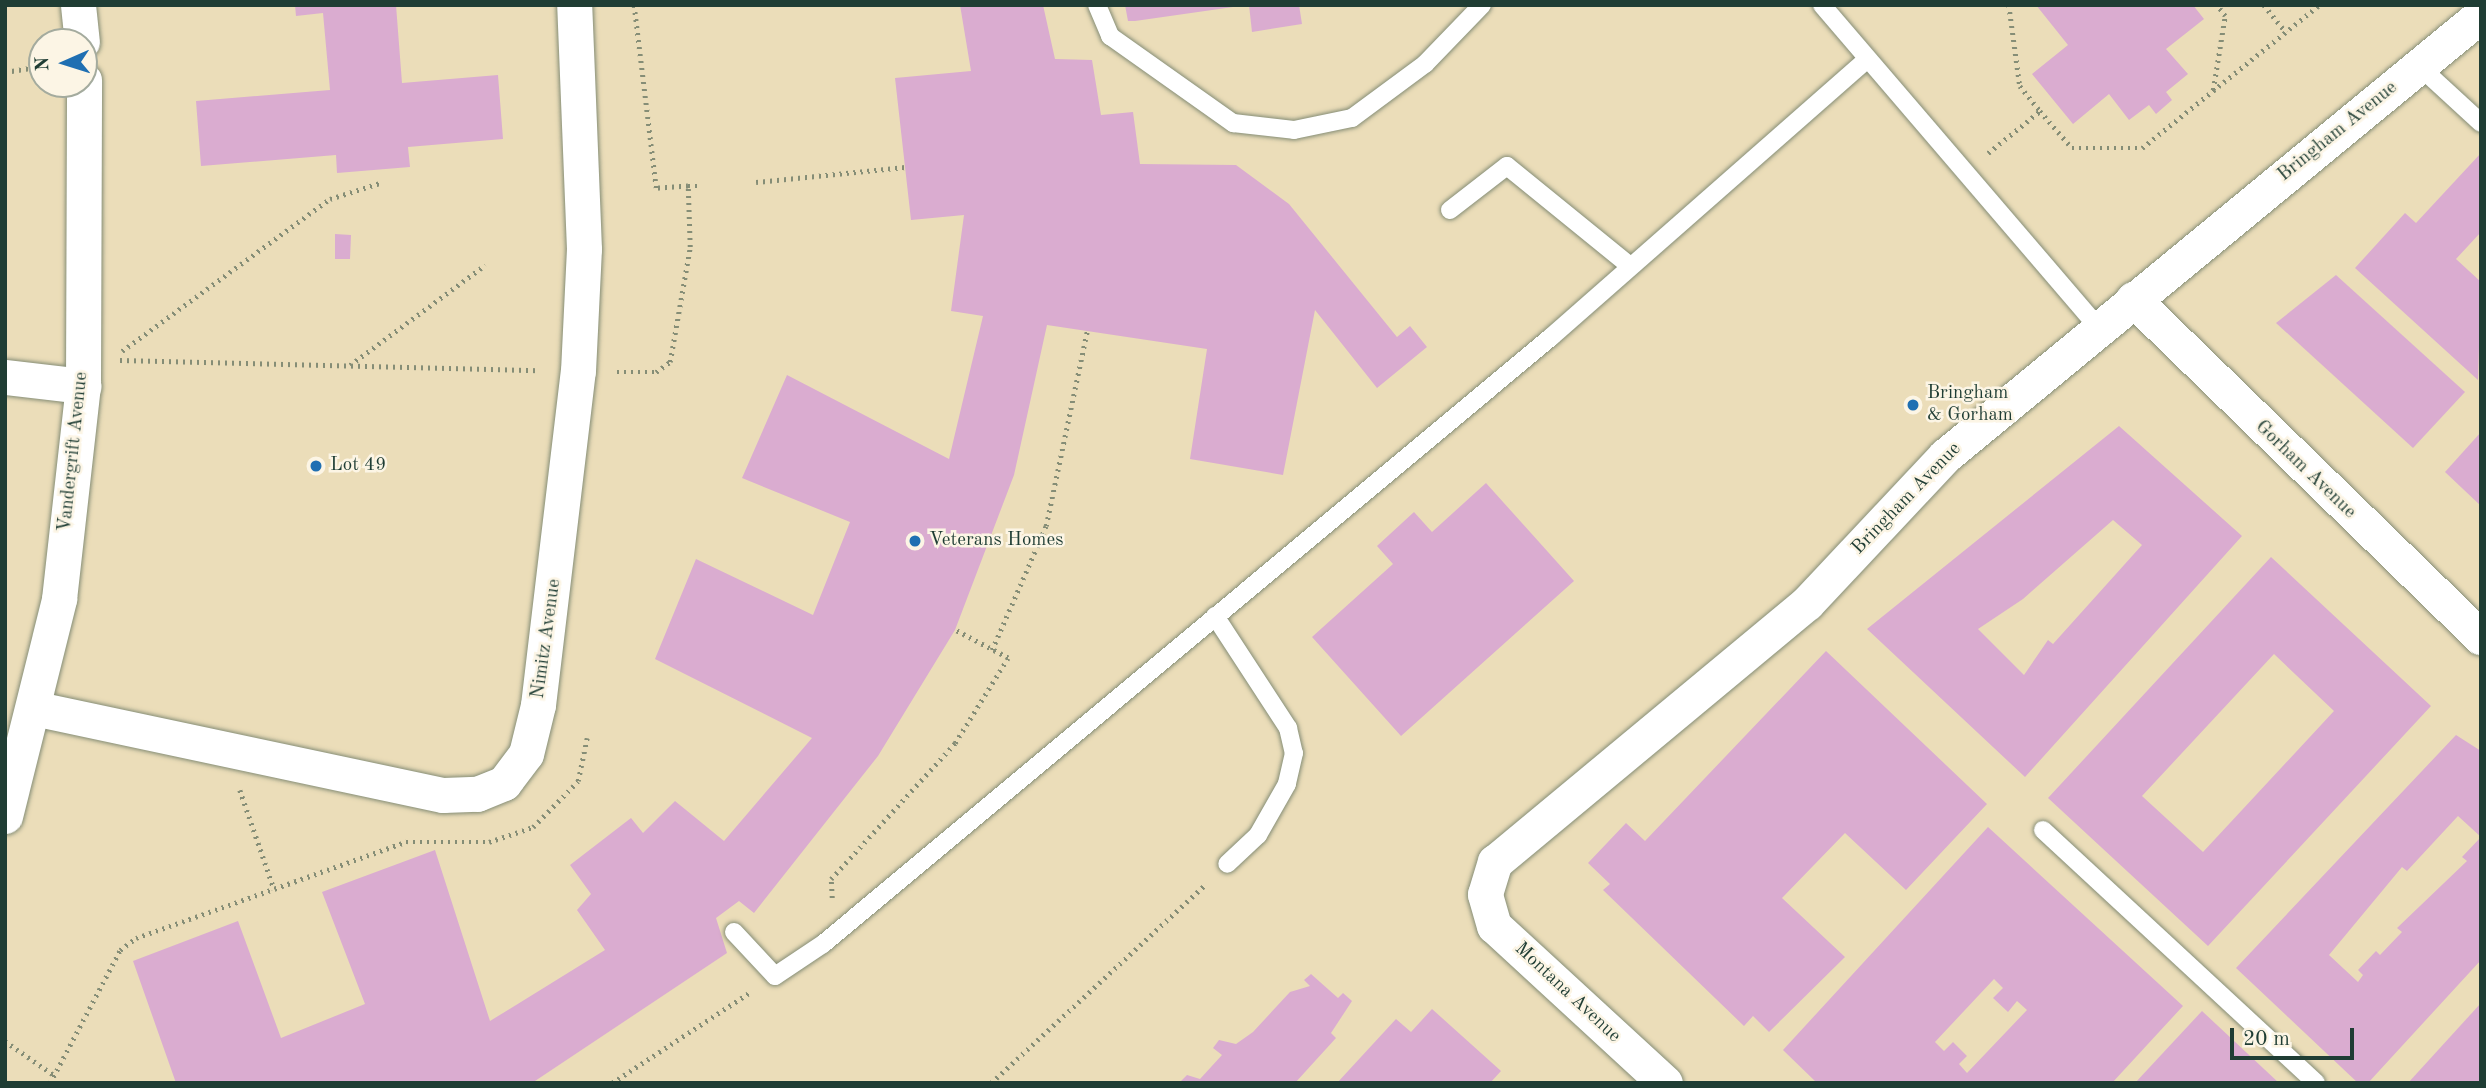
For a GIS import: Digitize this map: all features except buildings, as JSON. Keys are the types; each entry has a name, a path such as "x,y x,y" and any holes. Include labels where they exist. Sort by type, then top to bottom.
{"street":[{"path":"78,5 80,28"},
{"name":"Nimitz Avenue","path":"33,708 443,795 477,794 504,783 519,764 538,705 578,371 584,249 574,5"},
{"name":"Bringham Avenue","path":"1485,894 1495,862 1807,603 1945,456 2481,15"},
{"name":"Vandergrift Avenue","path":"5,816 59,599 83,386 84,98"},
{"name":"Gorham Avenue","path":"2133,299 2481,637"},
{"path":"5,377 83,386"},
{"name":"Montana Avenue","path":"1485,894 1494,926 1665,1083"}],"lane":[{"path":"1097,5 1110,36 1233,123 1294,130 1352,118 1425,64 1482,5"},
{"path":"1822,5 1866,60 1966,171 2099,328"},
{"path":"734,933 775,976 823,944 1215,617 1866,60"},
{"path":"2419,66 2481,123"},
{"path":"1450,210 1507,166 1629,265"},
{"path":"1215,617 1282,718 1294,753 1287,784 1258,835 1227,864"},
{"path":"2043,830 2316,1083"}],"path":[{"path":"634,5 656,188 698,186"},
{"path":"2009,5 2020,86 2072,148 2142,148 2319,5"},
{"path":"2213,91 2225,16 2217,5"},
{"path":"2264,5 2286,32"},
{"path":"5,72 28,68"},
{"path":"1966,171 2039,111"},
{"path":"756,182 905,167"},
{"path":"380,183 330,199 113,358 545,370"},
{"path":"609,372 656,372 670,362 690,247 688,186"},
{"path":"349,366 485,265"},
{"path":"992,650 1046,526 1087,331"},
{"path":"833,911 831,879 955,743 1007,658 955,629"},
{"path":"50,1083 120,950 136,938 406,842 489,842 533,827 578,781 587,738"},
{"path":"237,779 274,889"},
{"path":"991,1083 1227,864"},
{"path":"612,1083 775,976"},
{"path":"5,1041 54,1075"}],"place":[{"name":"Bringham & Gorham","path":"1913,405"},
{"name":"Lot 49","path":"316,466"},
{"name":"Veterans Homes","path":"915,541"}]}
